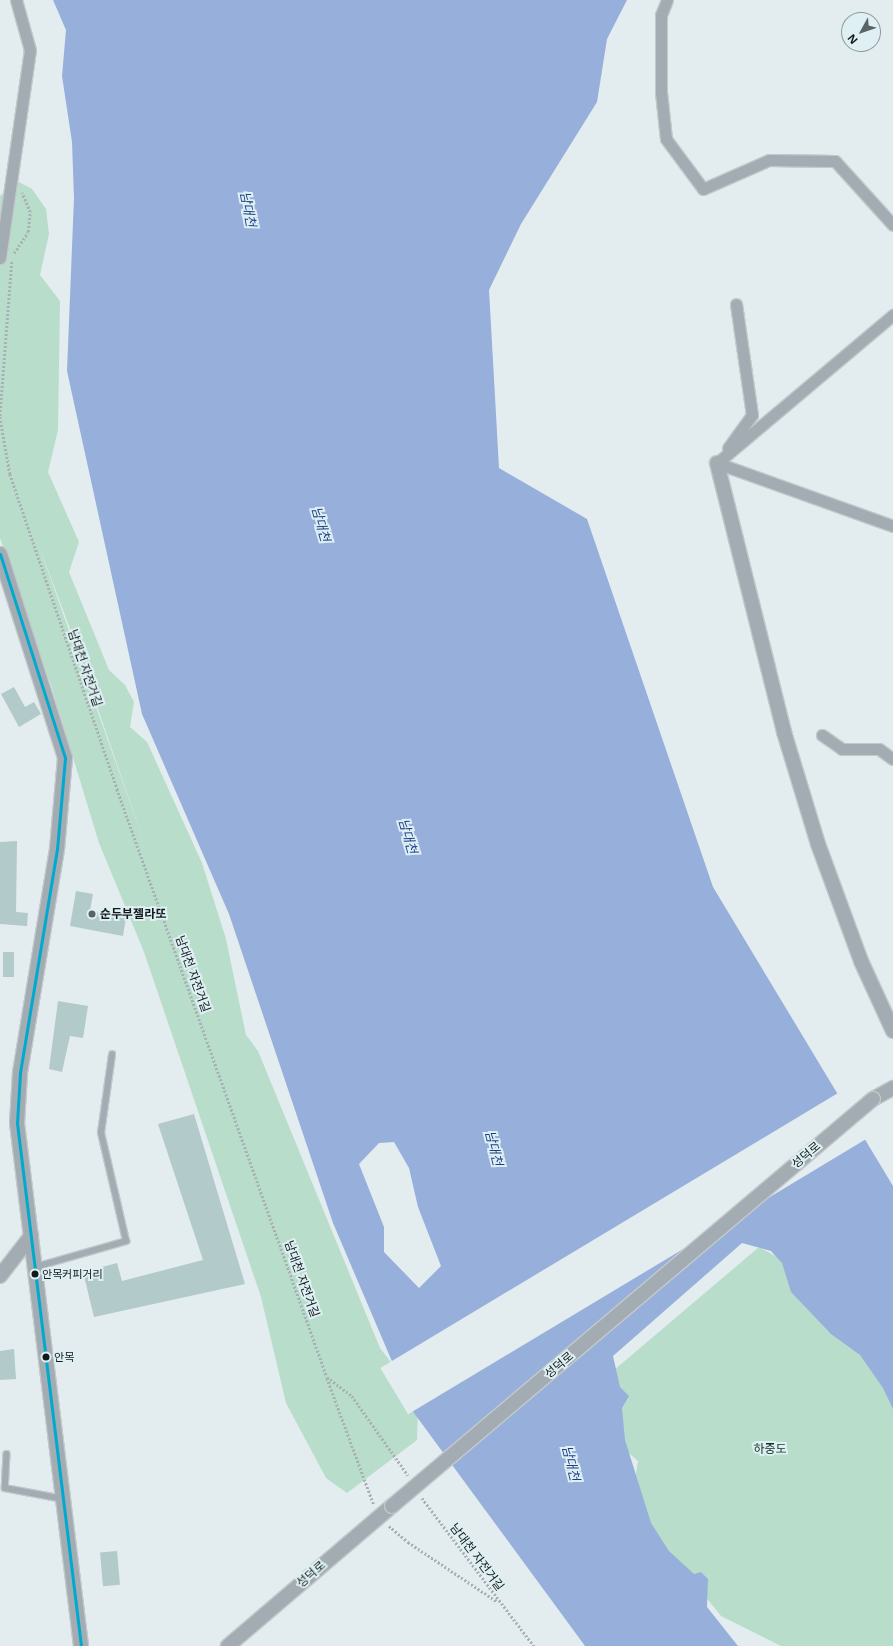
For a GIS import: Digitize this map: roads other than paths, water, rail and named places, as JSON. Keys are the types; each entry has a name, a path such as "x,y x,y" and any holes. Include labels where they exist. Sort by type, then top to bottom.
{"street":[{"path":"0,258 30,50 16,0"},
{"path":"667,0 661,15 661,92 666,139 703,189 769,160 835,161 893,225"},
{"path":"736,304 752,415 718,463 784,732 815,837 861,961 893,1031"},
{"path":"718,463 893,314"},
{"path":"718,463 893,526"},
{"path":"0,554 65,758 57,849 20,1073 18,1123 81,1646"},
{"path":"822,736 842,749 879,749 893,758"},
{"name":"성덕로","path":"228,1646 873,1099 893,1088"},
{"path":"0,1276 31,1236"}],"lane":[{"path":"35,1267 126,1241 101,1133 112,1055"},
{"path":"7,1454 5,1488 63,1499"}],"water":[{"name":"남대천","path":"53,0 627,0 607,39 597,102 521,224 489,290 499,468 587,519 713,887 893,1186 893,1409 883,1388 860,1355 831,1334 791,1292 782,1263 771,1251 742,1243 613,1356 620,1387 629,1396 622,1408 625,1440 651,1523 669,1551 694,1574 701,1572 708,1579 707,1607 738,1646 585,1646 414,1413 333,1223 229,914 142,714 67,371 74,198 72,142 62,76 66,30","holes":["394,1142 409,1168 418,1207 441,1266 419,1288 384,1252 384,1227 359,1164 379,1143"]}],"place":[{"name":"순두부젤라또","path":"92,914"},
{"name":"안목커피거리","path":"35,1274"},
{"name":"안목","path":"46,1357"}],"park label":[{"name":"하중도","path":"770,1449"}]}
